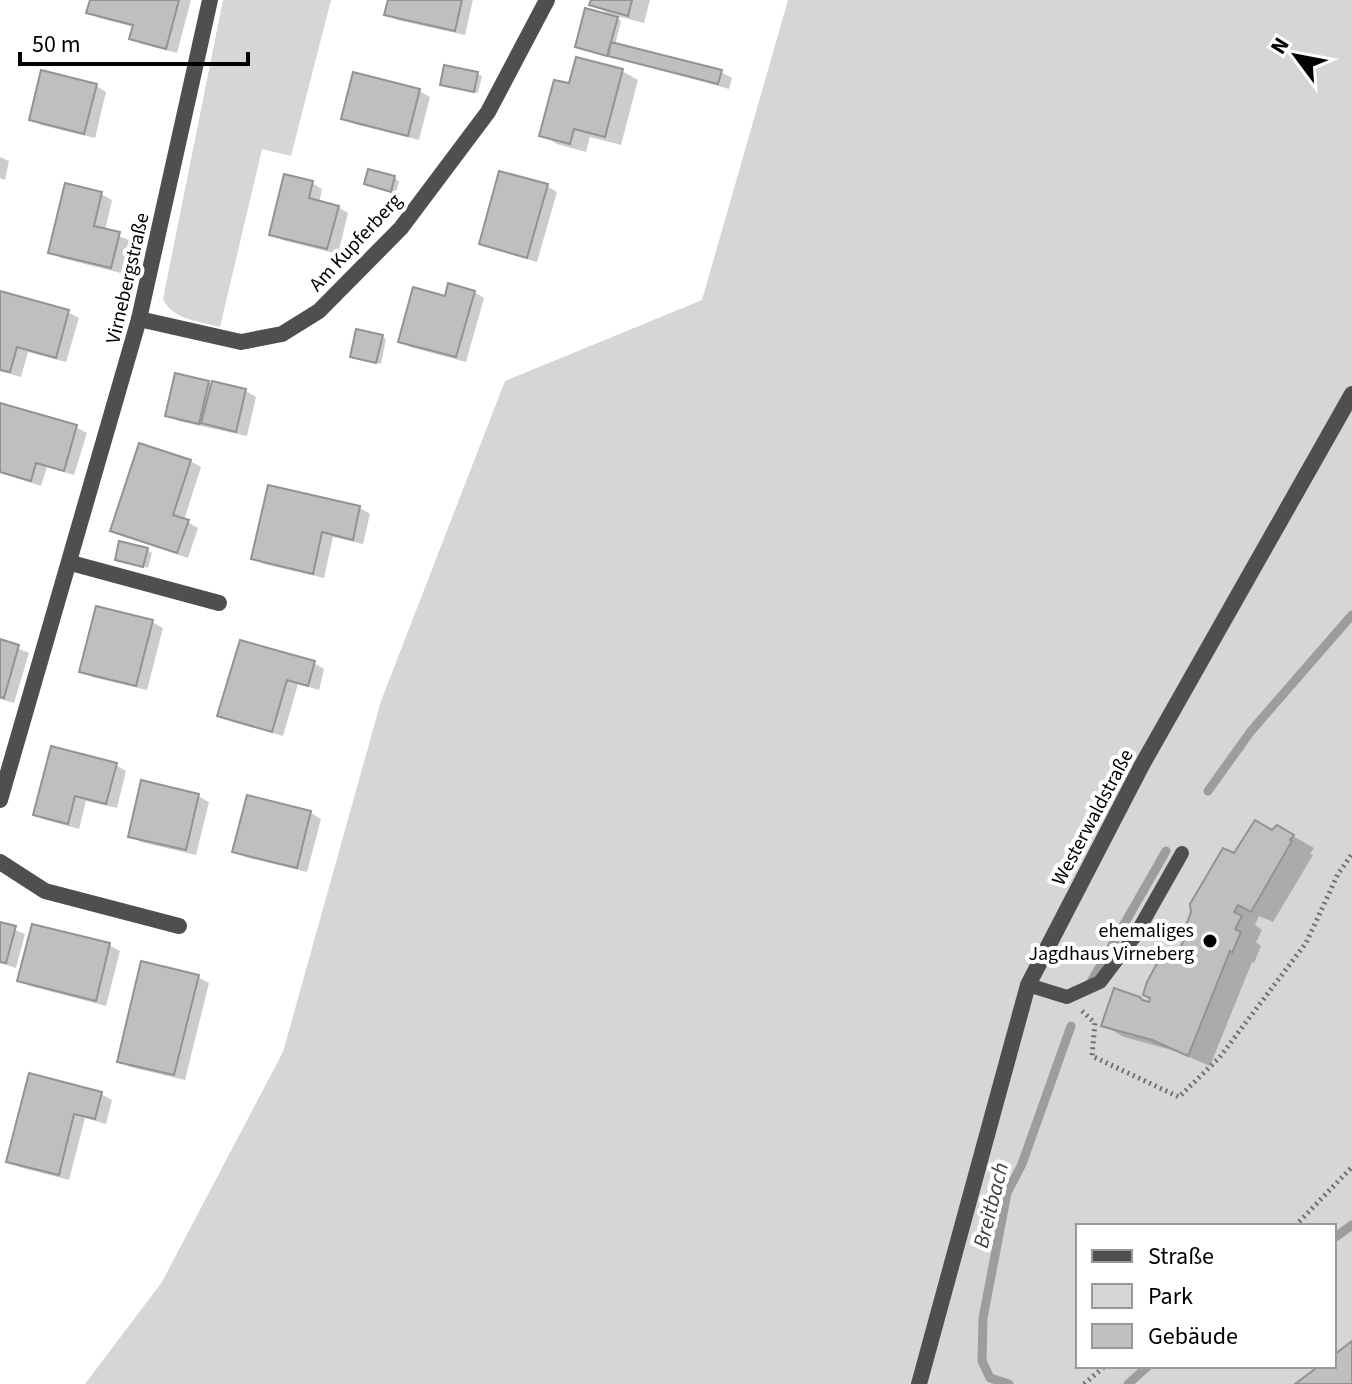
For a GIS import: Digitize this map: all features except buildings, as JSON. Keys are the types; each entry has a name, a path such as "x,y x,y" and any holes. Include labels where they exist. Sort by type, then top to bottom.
{"street":[{"name":"Virnebergstraße","path":"0,800 71,563 139,319 210,0"},
{"name":"Am Kupferberg","path":"139,319 241,342 282,334 319,311 401,228 488,112 547,0"},
{"name":"Westerwaldstraße","path":"919,1384 1028,985 1142,765 1352,394"},
{"path":"71,563 219,603"},
{"path":"0,862 45,891 179,926"}],"lane":[{"path":"1028,985 1067,997 1100,982 1135,936 1182,853"}],"path":[{"path":"1067,997 1095,1023 1092,1056 1179,1097 1219,1058 1306,943 1338,874 1352,854"},
{"path":"1297,1224 1352,1167"},
{"path":"1084,1384 1103,1368"}],"green space":[{"path":"223,0 331,0 291,156 262,149 220,327 180,316 163,299"},
{"path":"788,0 1352,0 1352,1384 85,1384 162,1282 283,1052 381,701 505,381 702,300"}],"waterway":[{"path":"1208,791 1251,731 1352,615"},
{"name":"Breitbach","path":"1091,982 1166,851"},
{"name":"Breitbach","path":"1009,1384 990,1378 982,1361 983,1318 1007,1193 1022,1164 1071,1026"},
{"name":"Breitbach","path":"1336,1237 1352,1225"},
{"name":"Breitbach","path":"1128,1384 1146,1368"}],"place":[{"name":"ehemaliges Jagdhaus Virneberg","path":"1210,941"}]}
